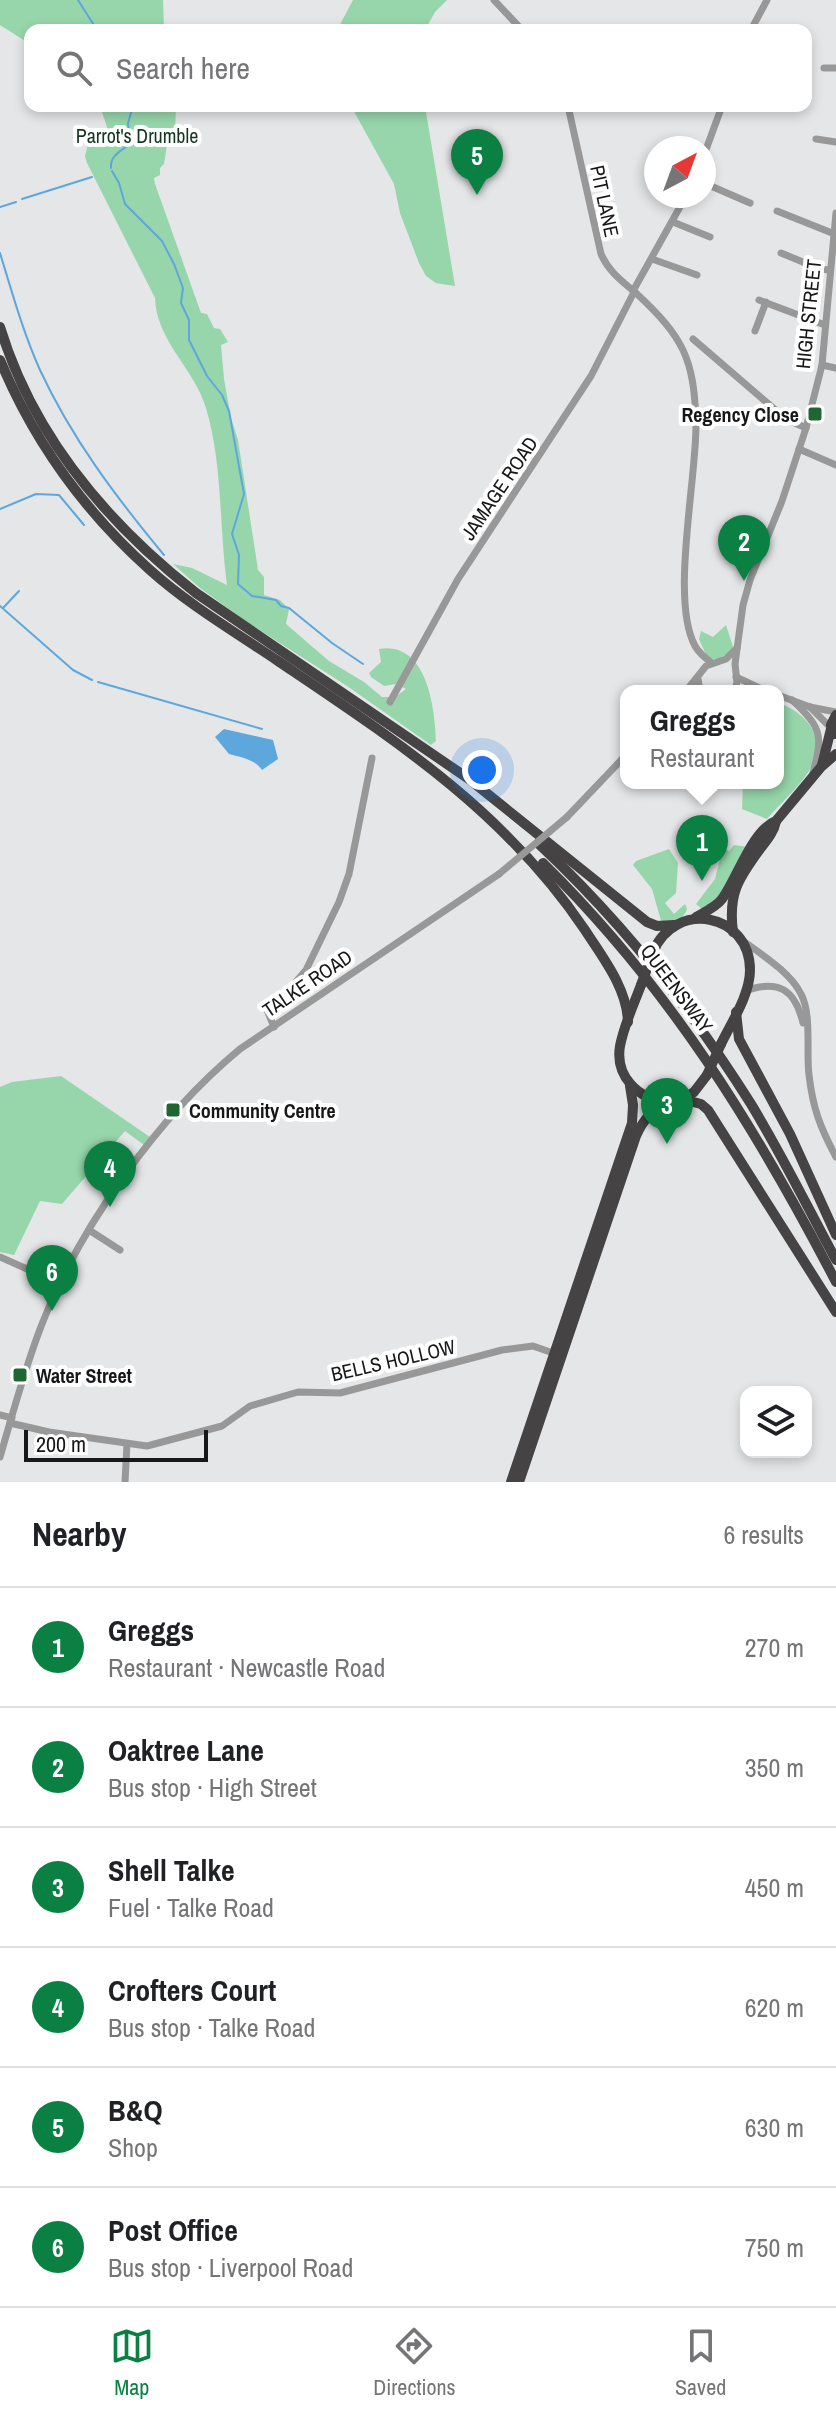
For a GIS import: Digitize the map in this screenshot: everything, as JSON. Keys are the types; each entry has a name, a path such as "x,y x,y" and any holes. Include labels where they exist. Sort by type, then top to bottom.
{"highway":[{"path":"0,327 17,373 60,452 130,537 196,593 469,779 647,922 657,926 674,925 696,917 719,903 769,824 776,821 821,767 836,754"},
{"path":"0,360 45,448 93,514 123,545 194,605 428,765 520,847 554,885 614,977 625,997 628,1022"},
{"path":"821,767 836,713"},
{"name":"QUEENSWAY","path":"443,762 558,861 641,951 750,1103 836,1260"},
{"name":"QUEENSWAY","path":"428,765 519,840 626,950 742,1113 836,1282"},
{"path":"519,1482 636,1136 652,1110 694,1092 707,1075 745,991 750,975 749,962 735,934 732,897 749,865 775,829 776,821"},
{"path":"696,917 720,922 735,934"},
{"path":"511,1482 632,1123 633,1105 620,1058 620,1045 653,952 662,936 674,925"},
{"path":"736,1012 739,1039 790,1134 836,1235"},
{"path":"630,1086 653,1099 701,1104 708,1110 836,1312"}],"street":[{"path":"494,0 516,24"},
{"path":"754,24 767,0"},
{"path":"824,68 836,68"},
{"name":"PIT LANE","path":"569,112 601,254 610,270 675,332 693,376 696,424 684,598 688,627 699,653 700,685"},
{"path":"711,136 720,112"},
{"path":"816,139 836,142"},
{"path":"716,188 750,203"},
{"name":"JAMAGE ROAD","path":"390,702 458,579 591,376 680,208"},
{"path":"777,211 832,233"},
{"name":"HIGH STREET","path":"735,685 743,605 806,428 822,365 836,213"},
{"path":"673,222 710,237"},
{"path":"781,253 829,270"},
{"path":"652,259 697,275"},
{"path":"755,331 762,301 825,325"},
{"path":"693,339 786,419 806,428"},
{"path":"822,365 836,368"},
{"path":"799,449 836,465"},
{"path":"691,685 714,663 726,659 738,647"},
{"path":"699,653 714,663 729,666 736,675 753,685"},
{"path":"784,697 836,713"},
{"path":"792,700 818,728 820,746 812,779"},
{"path":"810,707 833,731"},
{"path":"274,1027 267,1010 306,970 339,902 349,874 372,758"},
{"name":"TALKE ROAD","path":"0,1457 41,1324 57,1288 89,1230 137,1161 192,1093 240,1049 499,874 567,817 620,761"},
{"path":"735,934 798,989 806,1009 809,1075 818,1124 836,1157"},
{"path":"745,991 771,985 788,992 796,1001 807,1040"},
{"path":"89,1230 120,1250"},
{"path":"0,1257 57,1288"},
{"name":"BELLS HOLLOW","path":"11,1420 147,1446 222,1426 250,1406 298,1392 340,1393 502,1350 533,1346 553,1353"},
{"path":"0,1415 11,1420"},
{"path":"125,1482 127,1444"}],"green space":[{"path":"0,0 163,0 164,24 24,24 24,40 0,25"},
{"path":"353,0 447,0 428,24 340,24"},
{"name":"Parrot's Drumble","path":"102,112 176,112 175,135 167,145 160,175 154,178 155,184 201,313 207,314 214,328 220,329 228,342 221,345 224,379 238,440 258,570 264,577 264,595 280,600 289,609 286,624 329,661 382,697 395,697 406,689 396,684 384,686 371,677 369,673 381,662 379,649 395,649 408,655 418,666 430,695 436,741 431,745 247,622 173,564 192,568 227,585 215,452 201,394 162,328 155,298 87,163 85,156 90,136 105,134 108,130"},
{"path":"354,112 426,112 455,286 436,283 426,276 400,213 394,184"},
{"path":"726,625 734,650 716,660 707,657 699,639 701,631 713,637"},
{"path":"784,706 799,713 816,738 817,749 809,771 767,819 742,809 743,789 784,789"},
{"path":"715,844 729,851 734,845 748,847 723,890 702,909 696,904 715,879 720,859 703,848"},
{"path":"669,849 678,863 676,893 665,903 674,914 685,904 687,909 680,919 662,924 652,889 633,865 636,861"},
{"path":"61,1076 150,1137 144,1145 125,1131 62,1204 40,1201 14,1255 0,1252 0,1087 12,1082"}],"water":[{"path":"224,729 273,740 278,759 262,770 251,761 229,754 215,737"}],"waterway":[{"path":"78,0 93,24"},
{"path":"111,168 115,156 130,143 128,123 131,112"},
{"path":"112,171 125,204 162,241 174,264 183,288 181,303 189,320 189,340 229,411 244,494 232,534 239,555 238,584 252,596 276,600 281,606 289,608 363,664"},
{"path":"22,199 92,177"},
{"path":"0,207 16,202"},
{"path":"0,253 28,341 66,420 96,467 164,555"},
{"path":"0,509 36,494 59,495 84,525"},
{"path":"3,608 19,591"},
{"path":"0,606 73,670 92,680"},
{"path":"98,682 262,729"}],"place":[{"name":"B&Q","path":"477,195"},
{"name":"Regency Close","path":"815,414"},
{"name":"Oaktree Lane","path":"744,581"},
{"name":"Greggs","path":"702,881"},
{"name":"Community Centre","path":"173,1110"},
{"name":"Shell Talke","path":"667,1144"},
{"name":"Crofters Court","path":"110,1207"},
{"name":"Post Office","path":"52,1311"},
{"name":"Water Street","path":"20,1375"}]}
